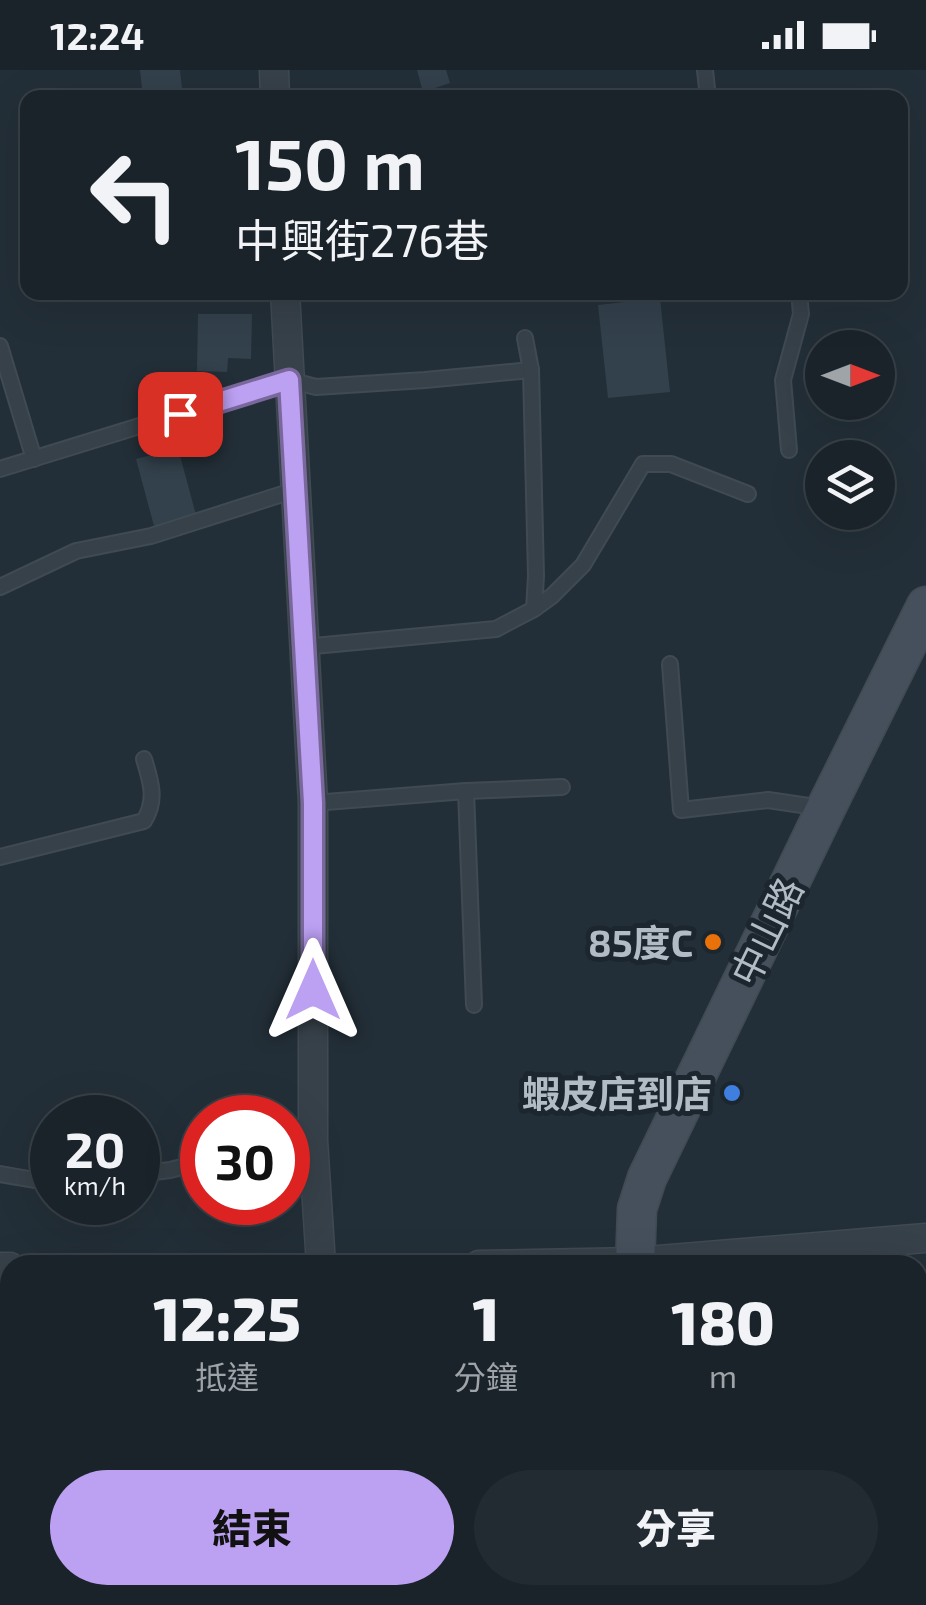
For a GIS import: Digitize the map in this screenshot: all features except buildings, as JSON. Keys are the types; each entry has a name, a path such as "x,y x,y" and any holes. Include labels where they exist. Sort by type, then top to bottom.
{"main road":[{"name":"中山路","path":"635,1255 637,1208 647,1178 926,606"}],"street":[{"path":"285,300 313,803 302,1095"},
{"path":"310,1200 319,1255"},
{"path":"736,1255 926,1238"}],"lane":[{"path":"789,450 783,380 801,314 800,300"},
{"path":"525,338 531,370 534,609"},
{"path":"0,346 34,459"},
{"path":"0,469 289,380 316,386 531,370"},
{"path":"304,647 496,629 534,609 583,565 643,464 670,464 748,494"},
{"path":"0,586 76,552 151,536 296,490"},
{"path":"670,664 681,810 768,800 826,808"},
{"path":"0,857 144,821 151,810 153,790 144,759"},
{"path":"313,803 562,787"},
{"path":"466,791 474,1005"},
{"path":"0,1174 30,1179"}],"place":[{"name":"85度C","path":"713,942"},
{"name":"蝦皮店到店","path":"732,1093"}],"route":[{"path":"180,414 289,380 313,803 313,990"}]}
